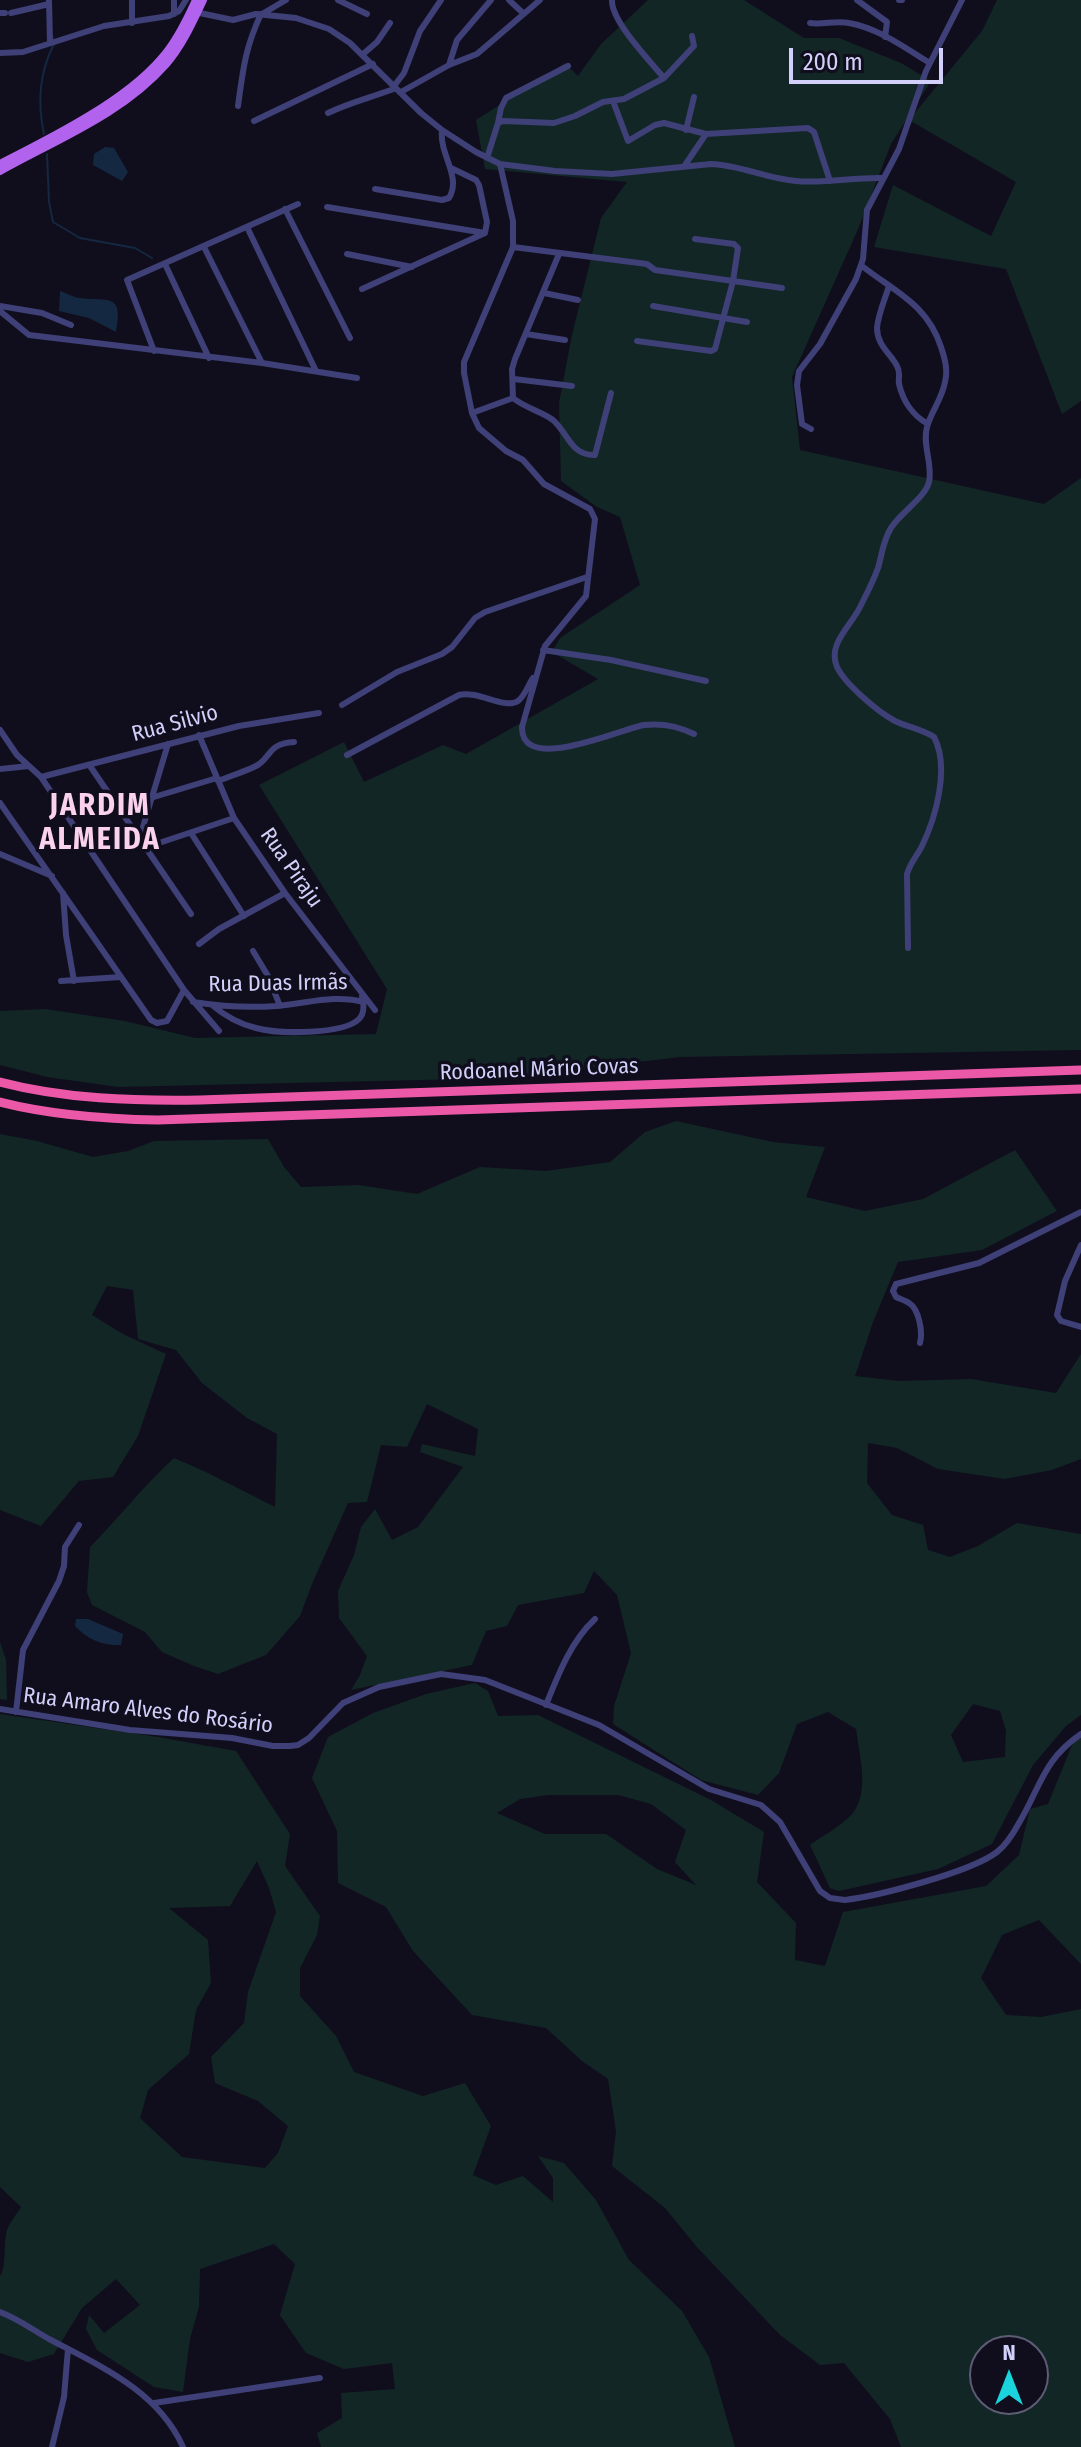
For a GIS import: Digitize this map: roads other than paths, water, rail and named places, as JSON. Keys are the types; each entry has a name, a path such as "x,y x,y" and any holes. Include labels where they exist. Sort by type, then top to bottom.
{"highway":[{"name":"Rodoanel Mário Covas","path":"0,1082 63,1095 135,1101 187,1101 1081,1070"},
{"name":"Rodoanel Mário Covas","path":"0,1102 64,1114 158,1120 1081,1089"}],"main road":[{"path":"0,171 89,125 148,81 166,64 194,12 196,0"},
{"path":"0,164 67,129 129,88 162,58 203,0"}],"street":[{"path":"132,0 132,23"},
{"path":"174,0 174,14"},
{"path":"0,53 23,52 104,26 174,14 186,0"},
{"path":"338,0 348,2 367,14"},
{"path":"397,89 420,31 441,0"},
{"path":"449,65 457,40 491,0"},
{"path":"509,0 524,14"},
{"path":"328,113 357,100 397,89 477,54 540,0"},
{"path":"612,0 612,9 664,78"},
{"path":"857,0 887,22 885,37"},
{"path":"811,429 802,424 797,385 799,371 850,294 862,266 867,210 899,149 916,95 962,0"},
{"path":"194,12 233,20 261,14 285,1"},
{"path":"281,16 285,1"},
{"path":"6,13 49,2 50,43"},
{"path":"261,14 307,20 346,39 442,130 500,164 569,173 612,174 685,165 725,164 777,179 812,183 883,178"},
{"path":"238,106 244,56 261,14"},
{"path":"810,23 848,22 885,37 930,63"},
{"path":"362,55 377,42 390,23"},
{"path":"498,123 554,123 603,102 635,94 664,78 694,46 692,36"},
{"path":"254,121 373,64"},
{"path":"487,158 506,98 568,66"},
{"path":"686,130 694,97"},
{"path":"613,101 628,141 664,123 706,134 808,128 814,132 830,181"},
{"path":"375,189 442,200 449,198 453,190 451,168 442,150 442,130"},
{"path":"685,165 706,134"},
{"path":"500,164 513,221 513,247 464,362 472,413 479,428 491,441 523,460 544,484 590,509 595,519 586,596 543,650 522,727 523,741 548,750 645,725 675,726 694,734"},
{"path":"451,168 476,180 479,185 487,222 485,233"},
{"path":"154,351 126,282 298,204"},
{"path":"327,207 485,233"},
{"path":"285,209 350,338"},
{"path":"247,227 316,371"},
{"path":"362,289 485,233"},
{"path":"637,341 715,349 733,281 738,248 734,244 695,239"},
{"path":"204,247 262,363"},
{"path":"513,247 647,264 655,270 782,288"},
{"path":"347,254 412,267"},
{"path":"513,398 512,369 515,359 559,254"},
{"path":"165,264 209,358"},
{"path":"862,266 918,306 932,326 946,363 943,391 926,435 929,485 887,533 877,572 858,611 841,635 834,656 838,668 860,694 893,720 934,737 938,744 940,780 937,805 921,849 907,874 908,948"},
{"path":"889,286 878,321 878,336 882,347 897,366 899,382 910,409 928,424"},
{"path":"544,293 578,300"},
{"path":"653,306 747,322"},
{"path":"0,309 29,335 262,363 357,378"},
{"path":"0,309 42,313 71,325"},
{"path":"526,334 565,340"},
{"path":"514,379 572,386"},
{"path":"472,413 513,398 553,420 575,450 585,455 595,455 611,393"},
{"path":"342,705 397,672 442,654 452,647 475,618 485,612 587,577"},
{"path":"543,650 611,660 706,681"},
{"path":"347,755 459,695 468,693 493,701 517,701 536,675"},
{"name":"Rua Silvio","path":"41,777 199,735 319,713"},
{"path":"0,730 17,755 41,777 184,990 219,1031"},
{"name":"Rua Piraju","path":"199,735 234,818 285,893 375,1010"},
{"path":"154,797 254,767 263,761 269,751 286,742 294,742"},
{"path":"139,840 168,744"},
{"path":"0,769 29,766"},
{"path":"90,766 191,914"},
{"path":"0,803 146,1014 157,1023 167,1021 184,990"},
{"path":"144,848 234,818"},
{"path":"191,833 244,916"},
{"path":"0,854 52,876"},
{"path":"63,893 74,981"},
{"path":"199,944 285,893"},
{"path":"253,951 268,976 280,1006"},
{"path":"61,981 121,977"},
{"path":"212,1005 245,1025 304,1033 342,1027 356,1021 364,1011 362,993"},
{"name":"Rua Duas Irmãs","path":"193,1002 280,1006 322,999 364,1002"},
{"path":"920,1343 922,1332 914,1308 896,1297 893,1291 896,1284 979,1263 1081,1212"},
{"path":"1081,1245 1065,1281 1057,1315 1061,1321 1081,1327"},
{"path":"16,1712 23,1650 59,1581 65,1547 79,1525"},
{"path":"546,1705 556,1679 581,1634 595,1619"},
{"name":"Rua Amaro Alves do Rosário","path":"0,1709 130,1730 290,1746 309,1738 335,1710 359,1695 384,1686 433,1675 485,1680 609,1730 707,1788 765,1808 779,1820 820,1891 830,1898 845,1900 954,1871 995,1853 1019,1824 1050,1761 1081,1734"},
{"path":"0,2312 111,2373 154,2403 183,2447"},
{"path":"52,2447 64,2397 68,2349"},
{"path":"154,2403 320,2378"}],"water":[{"path":"105,147 114,148 128,172 122,181 93,165 94,154"},
{"path":"60,291 79,298 111,301 118,310 116,332 89,318 59,311"},
{"path":"76,1619 88,1619 123,1634 121,1645 101,1643 90,1638 75,1626"}],"waterway":[{"path":"44,134 40,111 41,88 54,44 52,35"},
{"path":"47,154 53,222 80,238 135,248 152,258"}],"district":[{"name":"JARDIM ALMEIDA","path":"100,824"}]}
